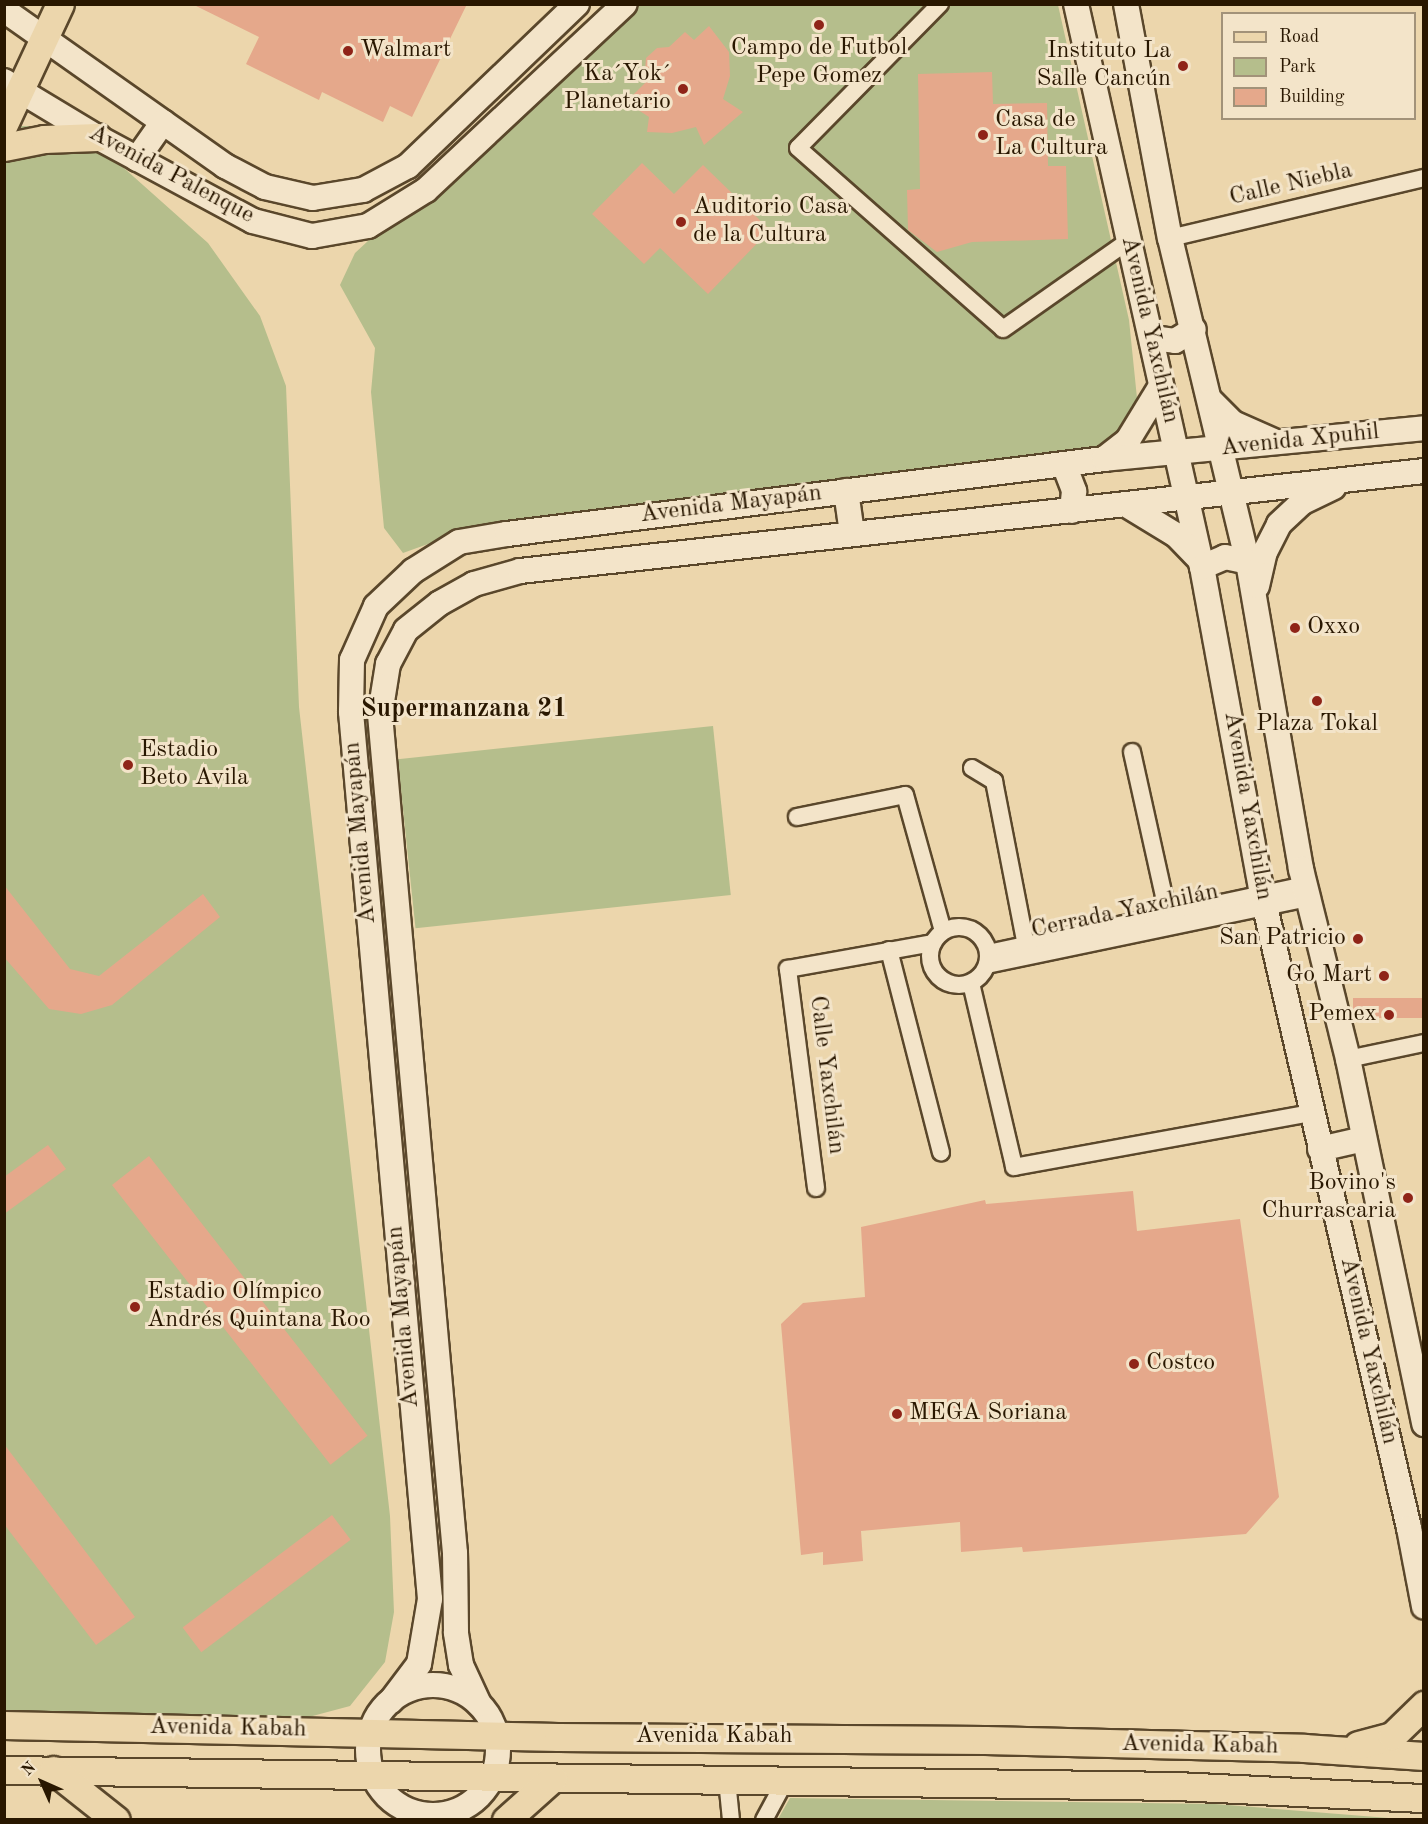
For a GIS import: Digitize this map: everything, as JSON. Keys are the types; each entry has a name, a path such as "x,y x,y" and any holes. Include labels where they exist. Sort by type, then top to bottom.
{"main road":[{"path":"4,124 12,87 45,37 60,4"},
{"path":"4,147 44,139 97,137"},
{"path":"1336,1751 1392,1736 1424,1705"},
{"name":"Avenida Kabah","path":"4,1725 496,1735 985,1740 1424,1756"},
{"name":"Avenida Kabah","path":"4,1770 372,1773 491,1778 1176,1786 1417,1796"},
{"path":"53,1770 116,1820"},
{"path":"506,1820 553,1778"}],"street":[{"name":"Avenida Palenque","path":"4,10 225,166 265,187 313,198 363,190 408,166 577,4"},
{"name":"Avenida Palenque","path":"12,87 97,137 253,221 312,236 368,226 426,190 625,4"},
{"path":"940,4 798,148 1003,329 1128,241"},
{"name":"Avenida Yaxchilán","path":"1076,4 1202,564 1264,901 1409,1528 1424,1607"},
{"name":"Avenida Yaxchilán","path":"1126,4 1170,238 1194,329 1211,401 1219,448 1248,562 1307,892 1348,1059 1424,1424"},
{"path":"555,26 578,49"},
{"path":"137,159 163,122"},
{"name":"Calle Niebla","path":"1170,238 1424,178"},
{"path":"1152,338 1175,341 1194,329"},
{"path":"1104,459 1128,440 1161,386"},
{"path":"1211,401 1233,423 1281,443"},
{"name":"Avenida Xpuhil","path":"1177,453 1424,429"},
{"name":"Avenida Mayapán","path":"371,1731 419,1664 427,1631 430,1599 351,712 352,660 376,606 413,571 459,542 846,491 1065,467 1104,459 1177,453"},
{"path":"1065,467 1074,491 1072,511"},
{"name":"Avenida Xpuhil","path":"1185,496 1424,471"},
{"path":"1254,600 1265,552 1279,524 1303,502 1348,480"},
{"path":"846,491 852,532"},
{"name":"Avenida Mayapán","path":"496,1735 461,1665 456,1632 455,1552 380,714 388,664 406,630 440,603 474,584 520,572 852,532 1072,511 1185,496"},
{"path":"1125,504 1176,535 1202,564 1225,556 1248,562"},
{"path":"1132,752 1168,914"},
{"path":"972,768 994,781 1026,945"},
{"path":"797,817 905,795 938,937 929,957 933,971 943,981 957,986 971,983 987,959 984,942 966,927 938,937 889,950 941,1152"},
{"name":"Cerrada Yaxchilán","path":"987,959 1307,892"},
{"name":"Cerrada Yaxchilán","path":"987,959 1026,945 1168,914 1264,901"},
{"name":"Calle Yaxchilán","path":"816,1188 788,969 889,950"},
{"path":"971,983 1014,1167 1312,1113"},
{"path":"1348,1059 1424,1043"},
{"path":"1320,1149 1364,1140"},
{"path":"390,1162 419,1159"},
{"path":"427,1631 445,1636 456,1632"},
{"path":"391,1701 426,1685 445,1686 479,1704"},
{"path":"371,1731 368,1751 372,1773 395,1803 429,1817 463,1807 477,1797 491,1778 496,1764 496,1735"},
{"path":"727,1780 731,1820"},
{"path":"764,1820 785,1781"}],"green space":[{"path":"623,5 1058,5 1129,320 1137,398 1120,433 1079,458 516,520 478,526 403,553 384,528 371,392 375,348 340,285 355,253"},
{"path":"13,126 45,126 88,136 208,243 260,316 286,386 299,707 390,1516 394,1612 385,1662 350,1706 305,1718 5,1717 4,138"},
{"path":"713,726 731,895 416,928 398,759"},
{"path":"790,1798 1215,1804 1401,1819 778,1819"}],"building":[{"name":"Walmart","path":"192,4 467,4 412,117 390,106 383,122 322,92 319,100 246,64 259,37"},
{"name":"Ka´Yok´ Planetario","path":"709,26 729,52 730,76 723,99 743,112 704,145 696,127 672,133 647,132 649,117 626,102 649,79 645,70 646,58 657,48 669,47 685,32 694,40"},
{"name":"Casa de La Cultura","path":"992,72 993,104 1047,103 1048,166 1066,166 1068,239 972,242 937,252 908,230 907,190 920,189 918,74"},
{"name":"Auditorio Casa de la Cultura","path":"642,163 674,194 703,165 770,230 708,294 660,248 644,264 592,214"},
{"path":"4,885 70,969 99,976 203,894 220,917 112,1005 81,1014 49,1009 4,957"},
{"name":"Pemex","path":"1353,998 1424,998 1424,1018 1353,1018"},
{"path":"48,1145 66,1169 4,1214 4,1177"},
{"path":"149,1156 368,1436 331,1465 112,1185"},
{"path":"1133,1191 1137,1231 1240,1219 1279,1497 1246,1534 1023,1552 1022,1547 961,1552 960,1522 861,1531 863,1561 823,1565 823,1552 801,1555 781,1324 803,1303 865,1297 861,1227 985,1200 986,1204"},
{"path":"4,1444 135,1617 96,1645 4,1524"},
{"path":"332,1515 351,1540 201,1652 183,1628"}],"place":[{"name":"Campo de Futbol Pepe Gomez","path":"819,25"},
{"name":"Walmart","path":"348,51"},
{"name":"Instituto La Salle Cancún","path":"1183,66"},
{"name":"Ka´Yok´ Planetario","path":"683,89"},
{"name":"Casa de La Cultura","path":"983,135"},
{"name":"Auditorio Casa de la Cultura","path":"681,222"},
{"name":"Oxxo","path":"1295,628"},
{"name":"Plaza Tokal","path":"1317,701"},
{"name":"Estadio Beto Avila","path":"128,765"},
{"name":"San Patricio","path":"1358,939"},
{"name":"Go Mart","path":"1384,976"},
{"name":"Pemex","path":"1389,1015"},
{"name":"Bovino's Churrascaria","path":"1408,1198"},
{"name":"Estadio Olímpico Andrés Quintana Roo","path":"135,1307"},
{"name":"Costco","path":"1134,1364"},
{"name":"MEGA Soriana","path":"897,1414"}],"district":[{"name":"Supermanzana 21","path":"464,710"}]}
